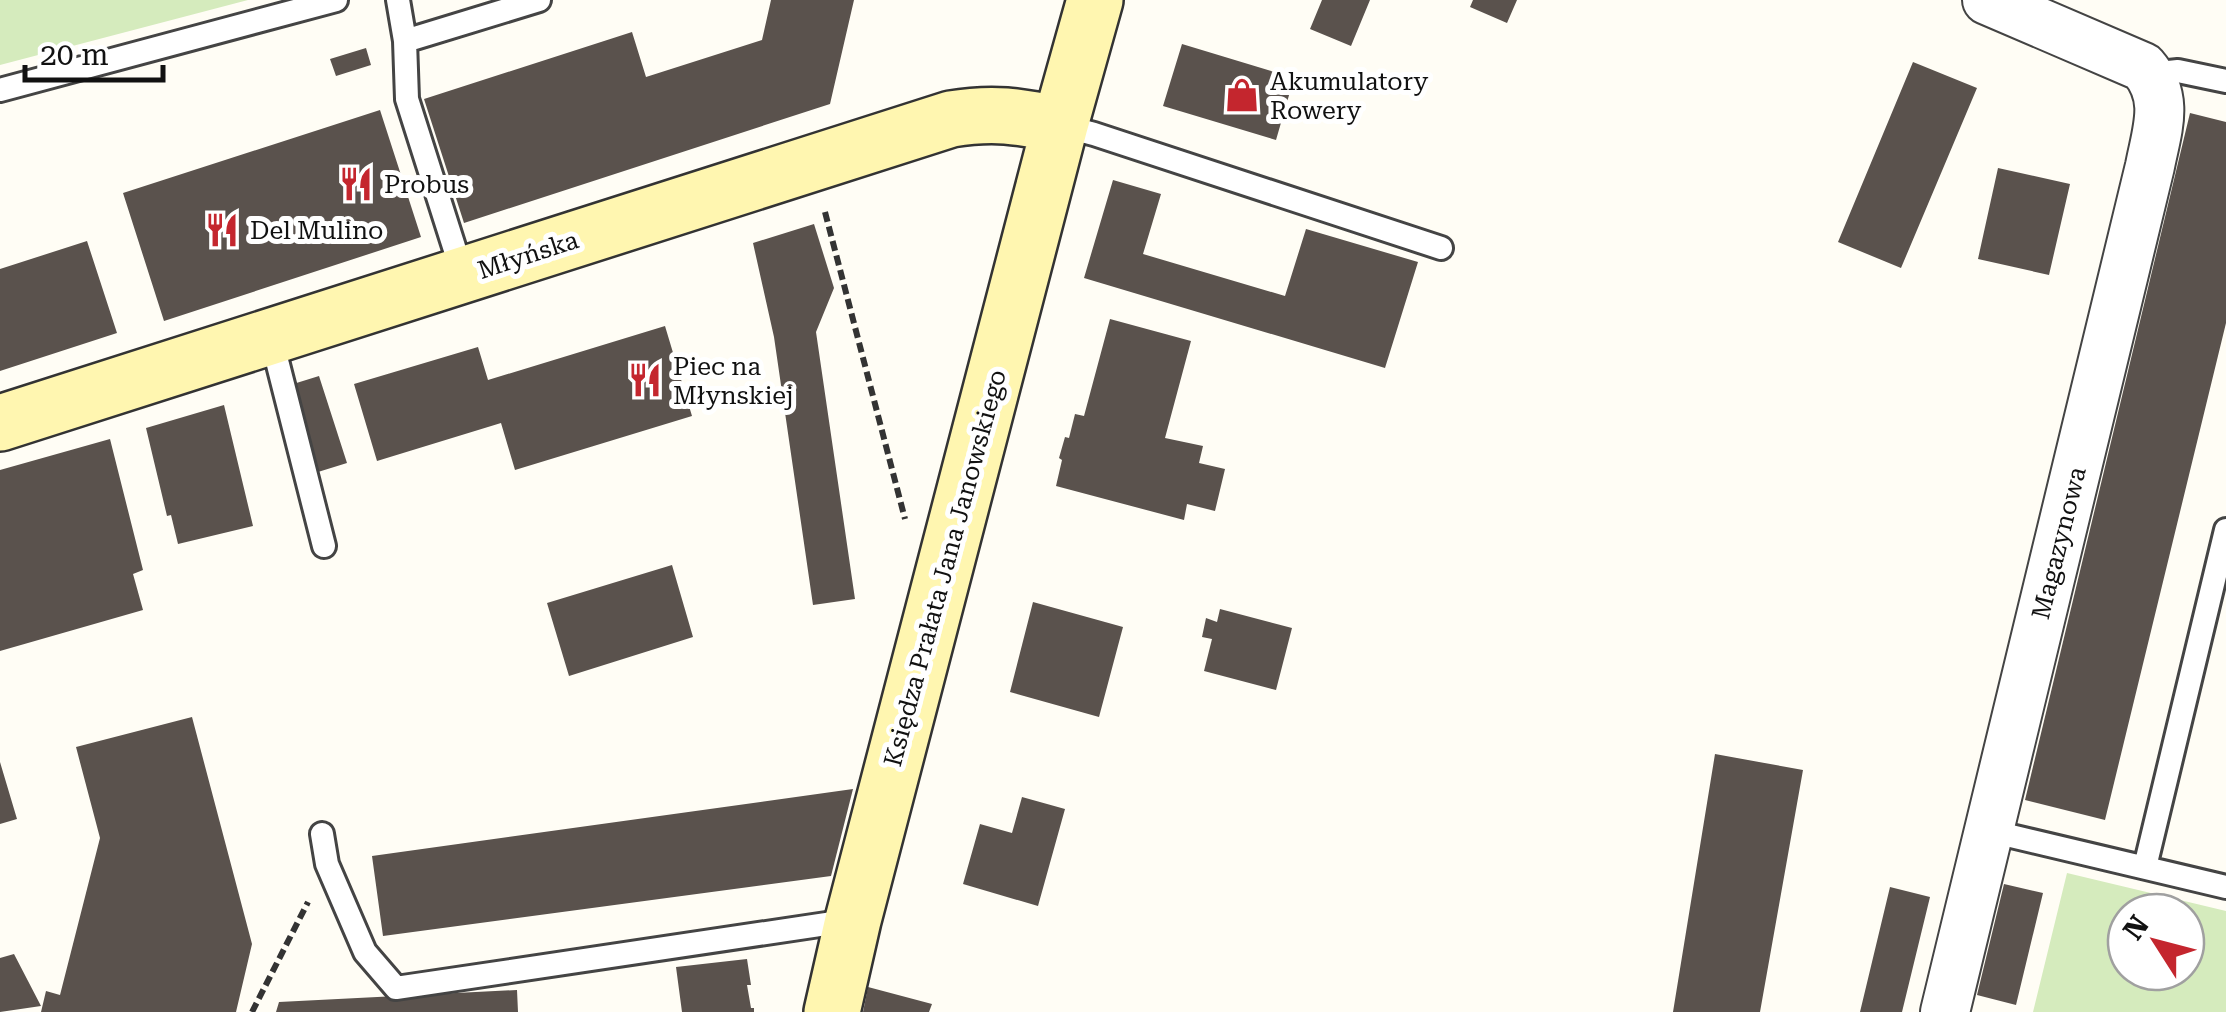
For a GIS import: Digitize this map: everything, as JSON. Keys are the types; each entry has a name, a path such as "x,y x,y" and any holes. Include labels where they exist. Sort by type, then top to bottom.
{"street":[{"name":"Księdza Prałata Jana Janowskiego","path":"832,1012 1095,0"},
{"path":"1987,0 2134,61 2150,74"},
{"name":"Magazynowa","path":"1945,1012 2150,166 2159,95 2150,74"},
{"name":"Młyńska","path":"0,424 951,120 982,114 1060,125"}],"lane":[{"path":"0,90 336,0"},
{"path":"398,0 405,41 407,100 463,275"},
{"path":"405,41 539,0"},
{"path":"2150,74 2178,71 2226,80"},
{"path":"1060,125 1441,248"},
{"path":"271,337 324,546"},
{"path":"2145,867 2226,530"},
{"path":"1990,831 2226,887"},
{"path":"322,834 327,864 365,952 396,988 853,920"}],"path":[{"path":"823,206 907,530"},
{"path":"252,1012 327,864"}],"green space":[{"path":"0,0 248,0 0,65"},
{"path":"2067,873 2146,892 2106,892 2106,992 2206,992 2206,906 2226,911 2226,1012 2033,1012"}],"building":[{"path":"771,0 854,0 830,104 464,223 424,99 632,32 646,77 762,40"},
{"path":"1322,0 1370,0 1351,46 1310,29"},
{"path":"1473,0 1517,0 1507,23 1470,7"},
{"path":"1182,44 1294,78 1276,140 1163,106"},
{"path":"366,48 371,65 336,76 330,59"},
{"path":"1913,62 1977,88 1901,268 1838,242"},
{"path":"380,110 421,237 164,321 123,193"},
{"path":"2190,113 2226,122 2226,323 2105,820 2025,800"},
{"path":"1998,168 2070,184 2049,275 1978,259"},
{"path":"1113,180 1161,194 1143,254 1285,296 1306,229 1418,262 1385,368 1084,278"},
{"path":"814,224 834,288 816,332 855,599 813,605 774,337 753,243"},
{"path":"87,241 117,333 0,371 0,269"},
{"path":"1110,319 1191,341 1165,438 1203,446 1199,463 1225,469 1215,511 1187,504 1184,520 1056,486 1065,437 1069,438 1075,414 1084,416"},
{"path":"665,326 692,416 515,470 501,423 377,461 354,384 478,347 488,380"},
{"path":"319,376 347,463 318,472 290,385"},
{"path":"224,405 253,526 178,544 171,515 167,516 146,428"},
{"path":"110,439 143,570 133,574 143,610 0,651 0,470"},
{"path":"672,565 693,637 569,676 547,603"},
{"path":"1033,602 1123,627 1099,717 1010,692"},
{"path":"1220,609 1292,628 1276,690 1204,671 1212,639 1202,637 1206,618 1217,622"},
{"path":"192,717 252,944 236,1012 41,1012 46,991 60,995 100,838 76,747"},
{"path":"1715,754 1803,770 1760,1012 1673,1012"},
{"path":"0,762 17,819 0,824"},
{"path":"853,789 831,876 383,936 372,856"},
{"path":"1022,797 1065,809 1038,906 963,884 980,824 1012,833"},
{"path":"2004,884 2043,893 2016,1005 1977,995"},
{"path":"1890,887 1930,897 1902,1012 1860,1012"},
{"path":"14,954 41,1006 0,1012 0,958"},
{"path":"747,959 751,985 747,985 754,1012 682,1012 676,967"},
{"path":"868,987 932,1004 929,1012 863,1012"},
{"path":"517,990 518,1012 276,1012 279,1002"}],"place":[{"name":"Akumulatory Rowery","path":"1242,95"},
{"name":"Probus","path":"356,184"},
{"name":"Del Mulino","path":"222,230"},
{"name":"Piec na Młynskiej","path":"645,380"}]}
